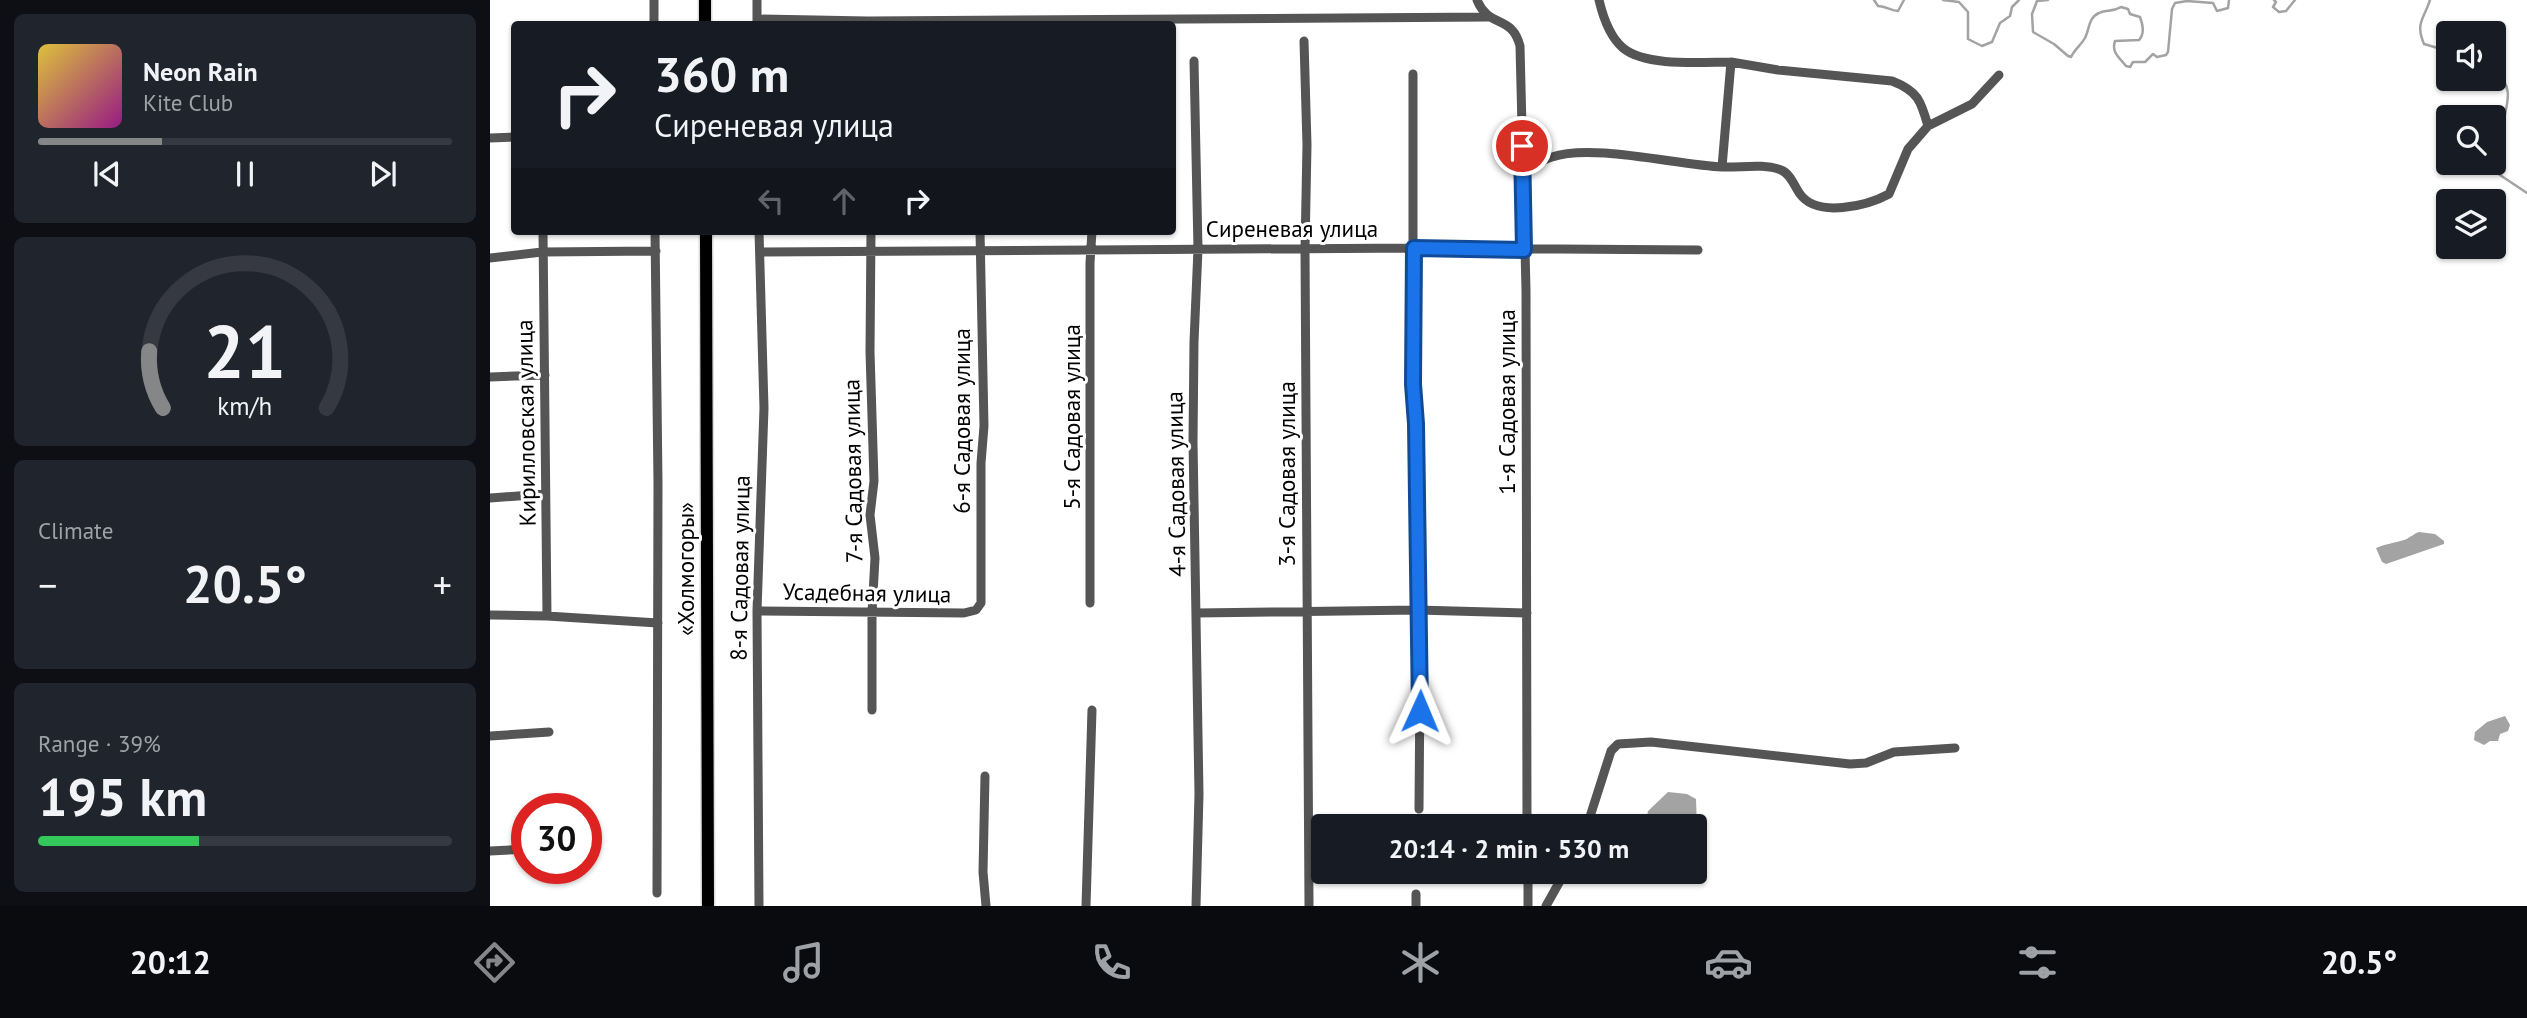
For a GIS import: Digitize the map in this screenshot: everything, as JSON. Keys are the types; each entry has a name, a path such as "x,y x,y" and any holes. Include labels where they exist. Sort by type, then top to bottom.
{"highway":[{"path":"705,0 705,21"},
{"name":"«Холмогоры»","path":"706,235 708,906"}],"street":[{"path":"654,0 654,21"},
{"path":"757,0 757,21"},
{"name":"1-я Садовая улица","path":"1477,0 1489,17 1517,32 1520,46 1526,290 1527,814"},
{"path":"1599,0 1609,31 1624,49 1642,57 1667,61 1731,62 1778,70 1892,81 1908,87 1917,95 1928,126"},
{"path":"1169,21 1489,17"},
{"name":"3-я Садовая улица","path":"1304,41 1307,145 1305,249 1309,906"},
{"name":"4-я Садовая улица","path":"1194,61 1198,249 1193,442 1199,794 1196,906"},
{"path":"1722,167 1731,62"},
{"path":"1413,74 1413,384 1420,682 1419,809"},
{"path":"1523,170 1554,156 1577,153 1782,170 1809,204 1817,207 1863,205 1889,194 1908,149 1928,126 1972,104 1999,75"},
{"path":"490,138 511,136"},
{"name":"Кирилловская улица","path":"542,235 547,616"},
{"path":"655,235 657,893"},
{"name":"8-я Садовая улица","path":"759,235 764,442 757,611 759,906"},
{"name":"7-я Садовая улица","path":"871,235 874,481 870,514 876,558 872,613 872,710"},
{"name":"6-я Садовая улица","path":"976,610 981,603 980,513 984,426 980,235"},
{"name":"5-я Садовая улица","path":"1090,603 1092,235"},
{"name":"Сиреневая улица","path":"760,253 1414,248 1698,250"},
{"path":"490,258 542,252 656,251"},
{"path":"490,377 545,375"},
{"path":"490,498 545,494"},
{"name":"Усадебная улица","path":"757,611 964,613 976,610"},
{"path":"1197,613 1418,610 1527,613"},
{"path":"490,615 658,623"},
{"path":"1086,906 1092,710"},
{"path":"490,736 550,732"},
{"path":"1591,814 1611,751 1618,744 1651,742 1850,764 1866,763 1894,752 1955,748"},
{"path":"985,776 983,872 986,906"},
{"path":"490,851 511,850"},
{"path":"1528,884 1528,906"},
{"path":"1546,906 1558,884"},
{"path":"1416,894 1416,906"}],"shaded area":[{"path":"2419,532 2435,534 2444,544 2386,564 2382,562 2376,548 2404,540"},
{"path":"2505,716 2510,725 2508,731 2500,734 2498,741 2490,741 2484,745 2474,740 2475,732 2487,722"},
{"path":"1668,792 1687,794 1696,799 1697,814 1647,814"}],"waterway":[{"path":"1874,0 1878,6 1898,11 1904,0"},
{"path":"1943,0 1959,2 1968,12 1968,39 1982,46 1992,42 2000,23 2010,16 2012,7 2019,0"},
{"path":"2048,0 2037,1 2032,14 2033,32 2071,57 2085,38 2093,18 2099,13 2121,7 2140,17 2143,29 2139,40 2115,41 2114,45 2117,55 2130,67 2133,62 2145,62 2153,54 2157,57 2166,55 2175,3 2213,3 2217,11 2228,8 2229,0"},
{"path":"2274,0 2276,2 2273,7 2279,12 2286,11 2295,0"},
{"path":"2430,0 2421,21 2420,31 2424,44 2436,48"},
{"path":"2506,85 2506,112"},
{"path":"2500,175 2527,193"}],"route":[{"path":"1420,711 1416,424 1413,384 1414,248 1524,250 1522,146"}]}
